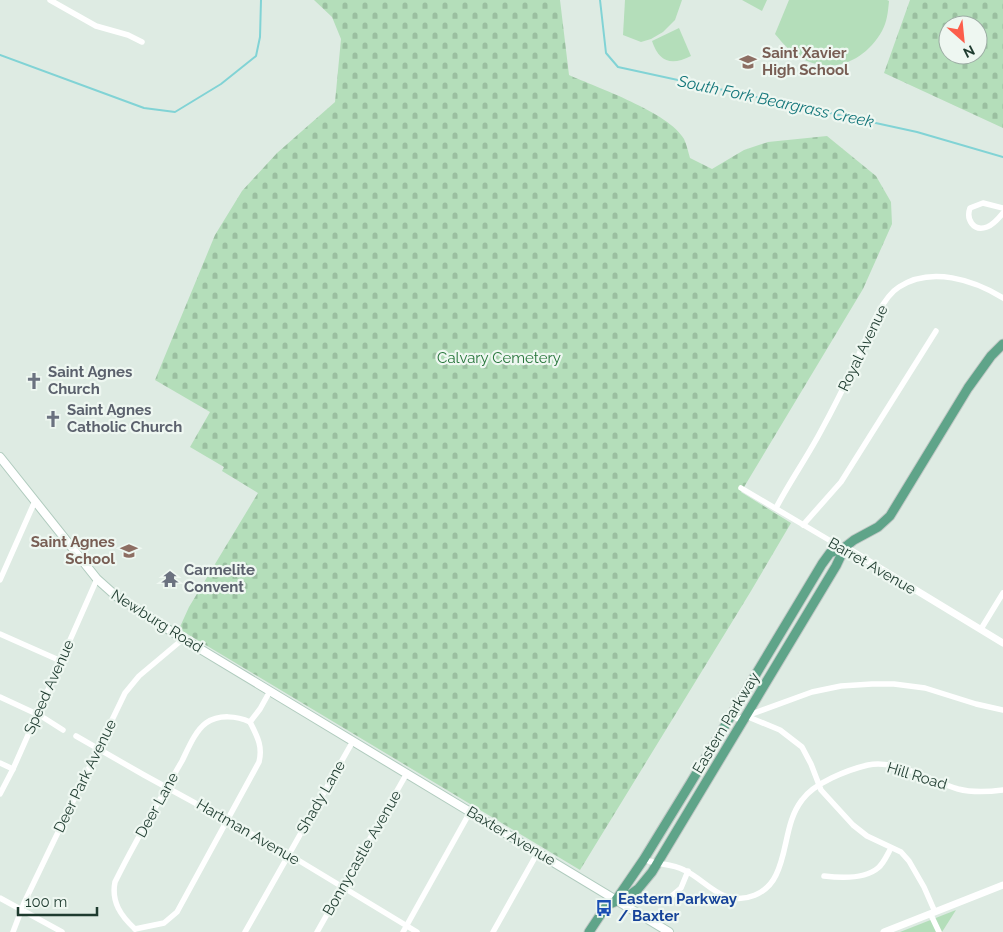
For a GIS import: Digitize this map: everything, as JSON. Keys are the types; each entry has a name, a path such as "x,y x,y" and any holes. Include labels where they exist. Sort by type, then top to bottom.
{"main road":[{"name":"Eastern Parkway","path":"616,900 644,859 822,564 830,553 845,547 878,527 890,516 968,388 991,356 1003,344"},
{"name":"Newburg Road","path":"0,457 97,580 116,596 353,741"},
{"name":"Eastern Parkway","path":"589,932 607,905 627,897 638,889 658,863 836,566 845,547"},
{"name":"Baxter Avenue","path":"353,741 669,932"}],"street":[{"path":"50,0 91,23 128,34 142,42"},
{"path":"1003,208 983,203 970,208 968,214 973,226 981,228 986,227 1003,213"},
{"name":"Royal Avenue","path":"776,508 821,432 873,325 892,292 914,280 942,277 979,285 1003,298"},
{"path":"803,525 841,482 936,332"},
{"name":"Barret Avenue","path":"742,488 828,540 845,547 1003,643"},
{"path":"0,580 35,501"},
{"name":"Speed Avenue","path":"0,794 13,769 97,580"},
{"path":"981,629 1003,593"},
{"path":"0,634 61,661"},
{"name":"Deer Park Avenue","path":"13,932 24,904 129,687 183,638"},
{"path":"731,714 738,719 812,692 841,686 872,684 894,684 925,688 976,704 1003,710"},
{"path":"134,931 164,923 177,912 255,771 260,757 260,742 250,722 270,691"},
{"path":"0,697 37,714 63,730"},
{"path":"746,716 780,730 802,747 819,785 853,825 866,836 901,852 909,861 924,887 933,914 942,932"},
{"name":"Deer Lane","path":"134,931 117,907 113,895 115,882 167,787 197,734 207,722 228,717 244,719 250,722"},
{"name":"Hartman Avenue","path":"76,736 288,854 416,932"},
{"name":"Shady Lane","path":"246,932 353,741"},
{"path":"0,763 13,769"},
{"name":"Hill Road","path":"644,859 688,871 726,896 735,898 748,897 761,892 769,885 776,874 793,815 807,794 819,785 851,770 880,764 897,767 972,792 1003,790"},
{"name":"Bonnycastle Avenue","path":"317,932 407,773"},
{"path":"402,932 470,812"},
{"path":"824,876 846,877 872,872 881,864 891,848"},
{"path":"493,932 538,852"},
{"path":"668,899 681,888 688,871"},
{"path":"884,932 1003,885"},
{"path":"0,898 62,932"}],"green space":[{"name":"Calvary Cemetery","path":"314,0 560,0 569,75 649,110 664,120 676,129 684,139 690,158 712,169 744,150 768,142 827,136 876,176 891,202 892,224 863,289 741,492 791,523 580,870 179,629 189,607 258,493 222,471 224,467 190,447 210,412 155,380 215,235 242,191 277,153 335,102 341,39 332,17"},
{"path":"625,0 682,0 675,20 663,32 641,42 623,35"},
{"path":"742,0 767,0 762,11"},
{"path":"789,0 889,1 884,28 876,41 860,56 850,61 829,66 818,65 802,59 790,50 775,34"},
{"path":"910,0 1003,0 1003,128 884,73"},
{"path":"679,28 691,56 677,61 662,58 652,41"},
{"path":"956,910 942,932 900,932"}],"waterway":[{"name":"South Fork Beargrass Creek","path":"0,55 144,108 175,112 221,84 256,56 260,37 261,0"},
{"name":"South Fork Beargrass Creek","path":"600,0 606,53 618,67 917,132 1003,157"}],"place":[{"name":"Saint Xavier High School","path":"748,62"},
{"name":"Saint Agnes Church","path":"34,381"},
{"name":"Saint Agnes Catholic Church","path":"53,419"},
{"name":"Saint Agnes School","path":"129,551"},
{"name":"Carmelite Convent","path":"170,579"},
{"name":"Eastern Parkway / Baxter","path":"604,908"}]}
